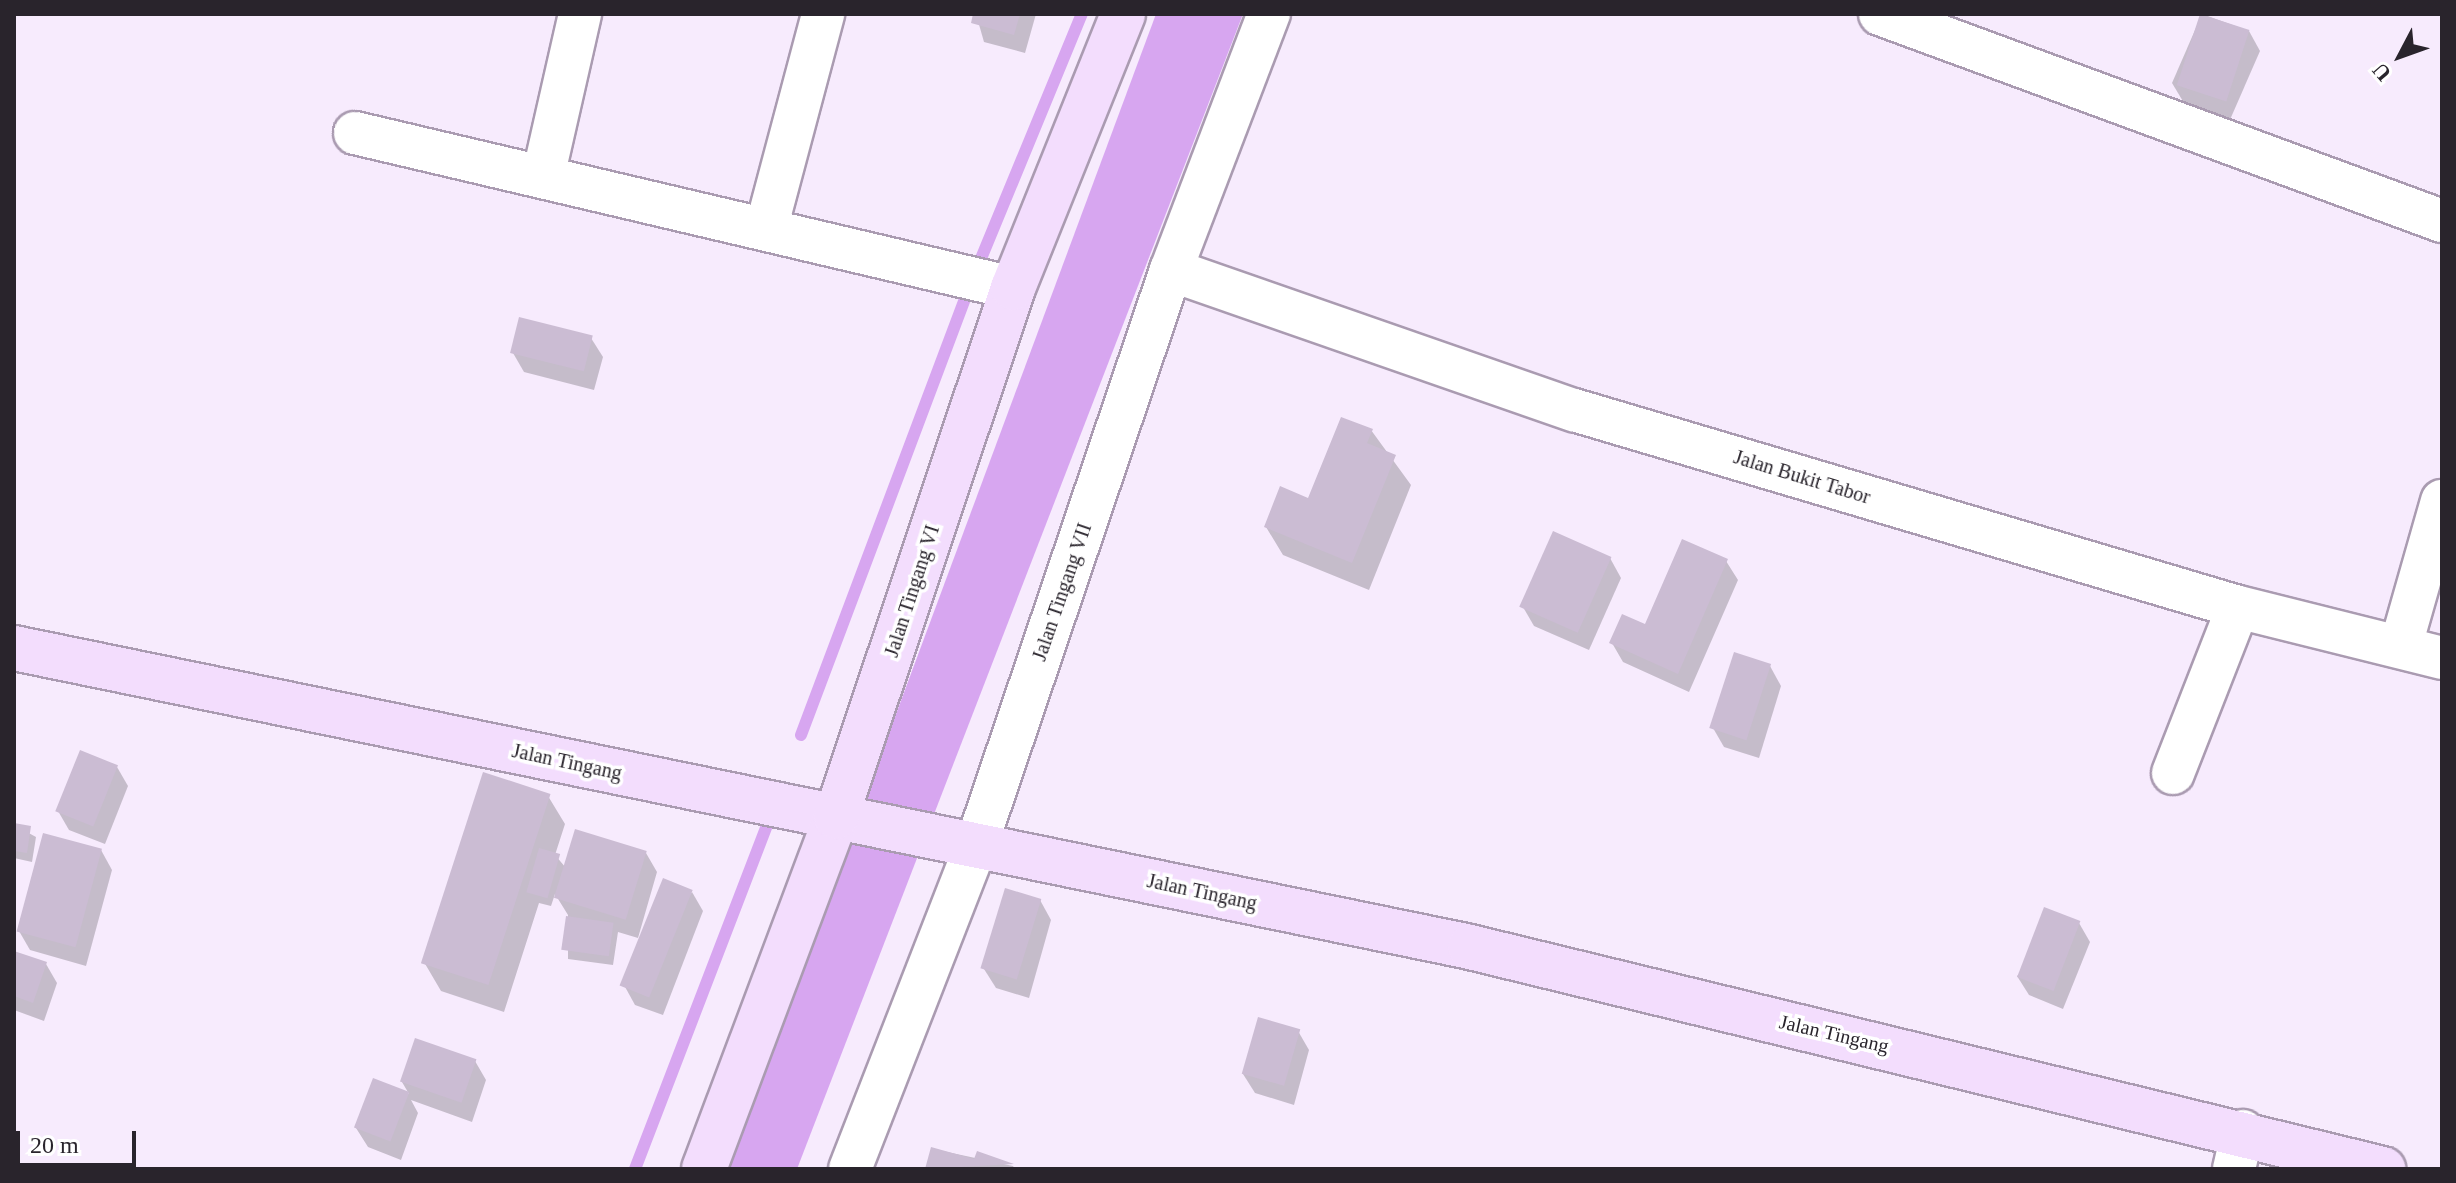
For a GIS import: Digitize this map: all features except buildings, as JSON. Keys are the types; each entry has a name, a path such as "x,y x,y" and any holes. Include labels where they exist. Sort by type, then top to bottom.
{"main road":[{"name":"Jalan Tingang VI","path":"704,1169 848,819 1013,288 1123,14"},
{"name":"Jalan Tingang","path":"14,648 1470,947 2238,1150 2383,1169"}],"street":[{"path":"543,177 580,14"},
{"path":"767,225 823,14"},
{"name":"Jalan Tingang VII","path":"850,1169 976,846 1171,270 1269,14"},
{"path":"1880,14 2442,221"},
{"path":"355,133 767,225 1013,288"},
{"name":"Jalan Bukit Tabor","path":"1171,270 1574,410 2238,607 2401,645 2442,658"},
{"path":"2401,645 2442,501"},
{"path":"2173,773 2238,607"}],"shaded area":[{"path":"1156,14 1243,14 797,1169 727,1169"}],"waterway":[{"path":"801,735 973,278 1082,14"},
{"path":"635,1169 773,810"}]}
